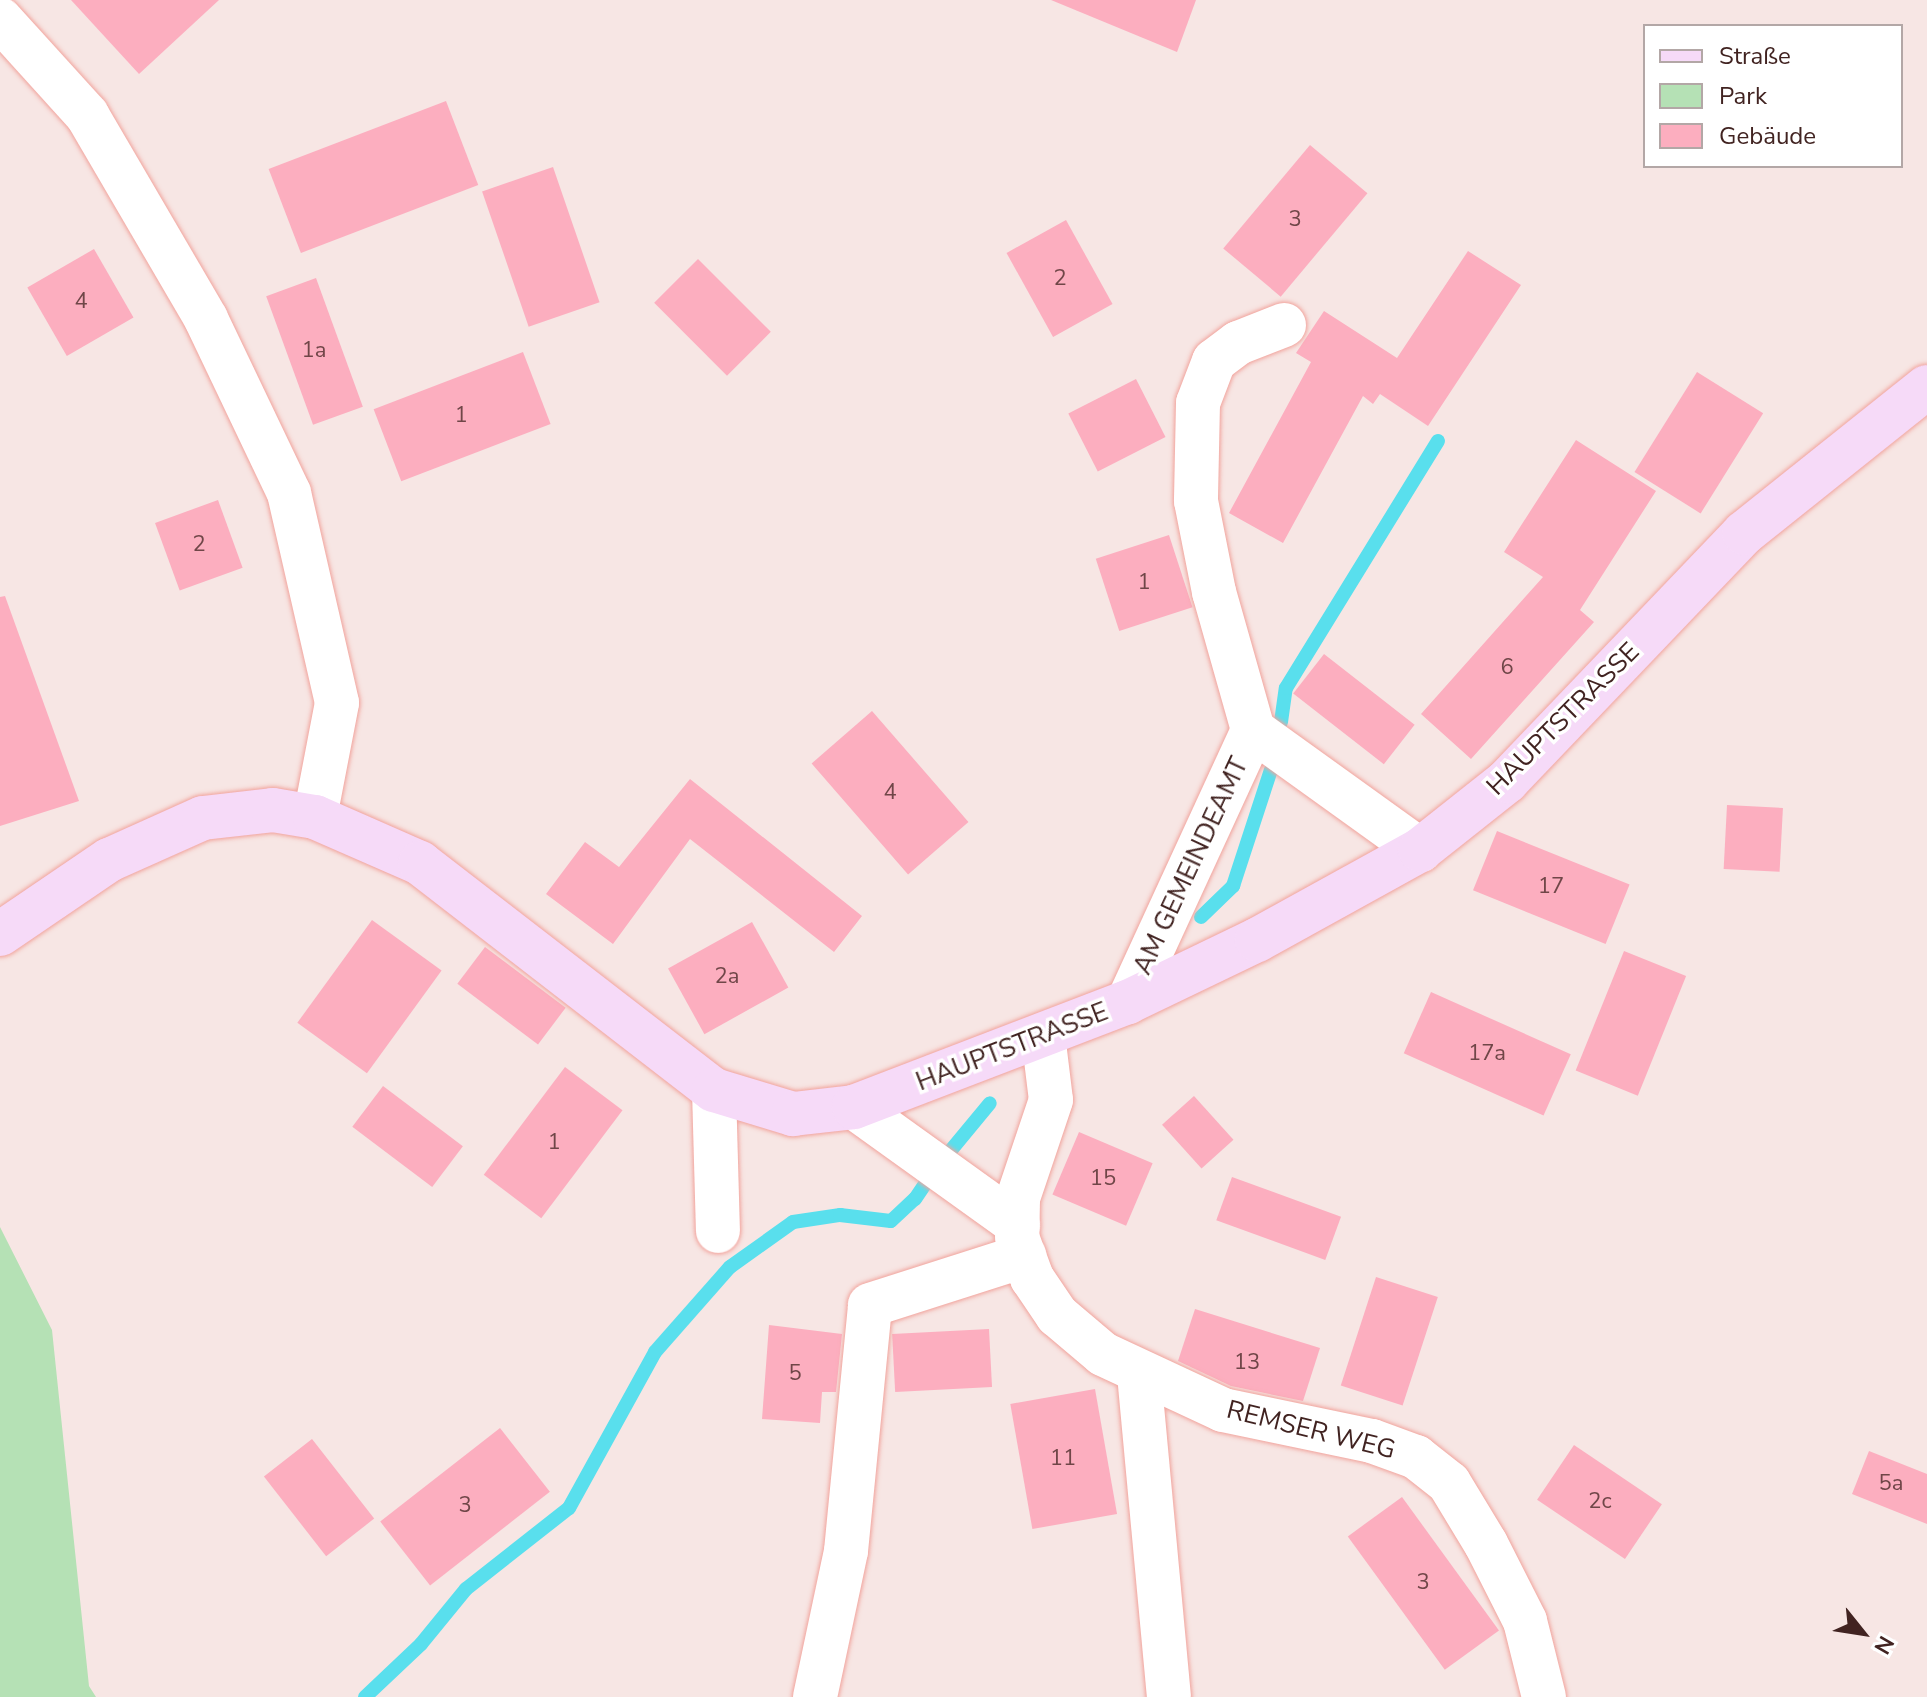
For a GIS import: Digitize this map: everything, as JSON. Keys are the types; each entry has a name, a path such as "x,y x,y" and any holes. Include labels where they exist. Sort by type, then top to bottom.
{"main road":[{"name":"HAUPTSTRASSE","path":"1,930 109,860 203,818 273,810 315,817 420,863 714,1090 793,1114 854,1107 1128,1002 1257,940 1420,850 1507,781 1744,533 1927,387"}],"street":[{"path":"0,19 87,115 206,319 289,493 337,703 315,817"},
{"name":"AM GEMEINDEAMT","path":"1284,325 1238,343 1214,361 1198,403 1194,441 1196,501 1214,592 1253,730 1420,850"},
{"name":"AM GEMEINDEAMT","path":"1128,1002 1253,730"},
{"path":"1021,1240 1018,1198 1051,1100 1043,1035"},
{"path":"714,1090 718,1231"},
{"path":"854,1107 1021,1240"},
{"path":"815,1697 846,1551 870,1305 1021,1240"},
{"name":"REMSER WEG","path":"1021,1240 1032,1278 1057,1315 1103,1354 1139,1374 1236,1414 1372,1441 1416,1457 1449,1483 1525,1621 1544,1697"},
{"path":"1139,1374 1169,1697"}],"green space":[{"path":"0,1227 52,1330 89,1686 96,1697 0,1697"}],"building":[{"path":"71,0 219,0 139,74"},
{"path":"1051,0 1196,0 1177,52"},
{"path":"446,101 478,185 301,253 269,169"},
{"path":"1310,145 1367,193 1281,297 1223,248"},
{"path":"553,167 600,302 529,327 482,191"},
{"path":"1066,220 1113,304 1053,337 1007,253"},
{"path":"94,249 134,317 67,356 27,288"},
{"path":"1468,251 1521,285 1428,426 1380,394 1373,404 1363,396 1283,543 1229,513 1311,362 1296,353 1324,311 1397,358"},
{"path":"698,259 771,332 727,376 654,303"},
{"path":"316,278 363,407 313,425 266,296"},
{"path":"523,352 551,424 401,481 374,409"},
{"path":"1697,372 1763,413 1701,513 1634,472"},
{"path":"1136,379 1166,437 1098,471 1068,414"},
{"path":"1576,440 1656,491 1580,610 1594,622 1471,759 1421,714 1543,577 1504,552"},
{"path":"218,500 243,568 180,591 155,523"},
{"path":"1169,535 1192,607 1119,631 1096,559"},
{"path":"5,596 79,801 0,826 0,597"},
{"path":"1324,654 1415,725 1384,764 1293,693"},
{"path":"872,711 968,822 908,874 812,763"},
{"path":"690,779 862,916 834,952 690,839 613,944 546,894 585,842 619,867"},
{"path":"1727,805 1783,808 1780,872 1724,869"},
{"path":"1497,831 1630,885 1606,944 1473,890"},
{"path":"372,920 442,971 367,1073 297,1023"},
{"path":"752,922 788,988 704,1034 668,969"},
{"path":"485,947 566,1008 538,1045 457,984"},
{"path":"1624,951 1686,976 1638,1096 1576,1071"},
{"path":"1431,992 1571,1054 1544,1115 1404,1053"},
{"path":"565,1067 623,1110 541,1218 484,1175"},
{"path":"383,1086 463,1146 432,1187 352,1127"},
{"path":"1194,1096 1233,1140 1202,1169 1162,1125"},
{"path":"1079,1132 1153,1163 1126,1226 1052,1195"},
{"path":"1232,1177 1341,1217 1325,1260 1216,1220"},
{"path":"1376,1277 1438,1297 1403,1406 1341,1385"},
{"path":"1195,1309 1320,1348 1303,1401 1231,1386 1178,1361"},
{"path":"769,1325 842,1334 836,1392 822,1392 820,1423 762,1419"},
{"path":"989,1329 992,1387 895,1392 892,1334"},
{"path":"1095,1389 1117,1514 1032,1529 1010,1404"},
{"path":"500,1428 550,1492 430,1585 380,1522"},
{"path":"312,1439 374,1519 326,1556 264,1477"},
{"path":"1574,1445 1662,1504 1625,1559 1537,1500"},
{"path":"1869,1451 1927,1474 1927,1524 1852,1494"},
{"path":"1402,1497 1499,1630 1445,1670 1348,1536"}],"waterway":[{"path":"1281,722 1286,688 1438,441"},
{"path":"1201,917 1233,886 1271,770"},
{"path":"947,1155 990,1103"},
{"path":"365,1697 421,1644 466,1589 569,1508 655,1352 730,1267 793,1222 840,1215 891,1221 915,1199 933,1172"}]}
